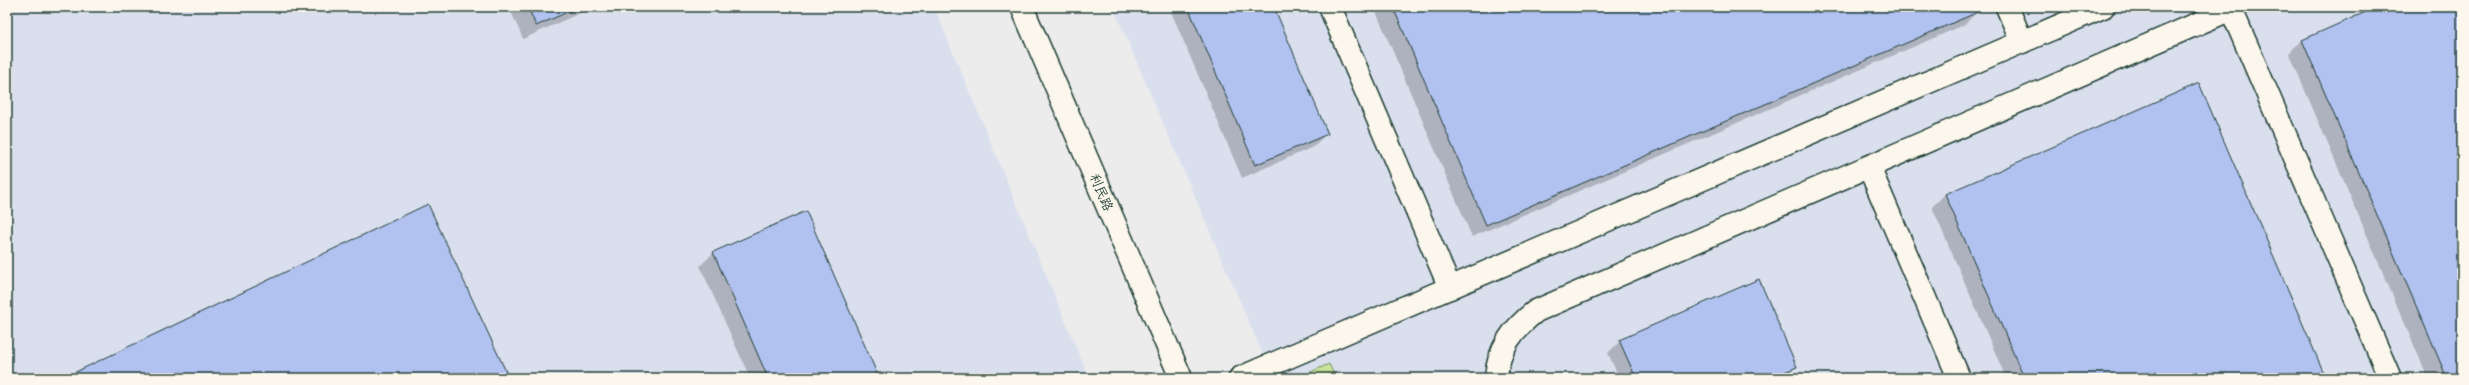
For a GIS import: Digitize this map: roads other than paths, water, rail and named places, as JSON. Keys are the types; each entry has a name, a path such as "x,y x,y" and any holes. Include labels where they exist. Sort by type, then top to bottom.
{"main road":[{"name":"利民路","path":"1022,7 1181,378"},
{"path":"1330,7 1450,288"},
{"path":"2007,7 2022,42"},
{"path":"1240,378 2103,7"},
{"path":"1496,378 1500,356 1508,337 1520,324 1536,311 2233,8 2390,378"},
{"path":"1869,167 1959,378"}]}
